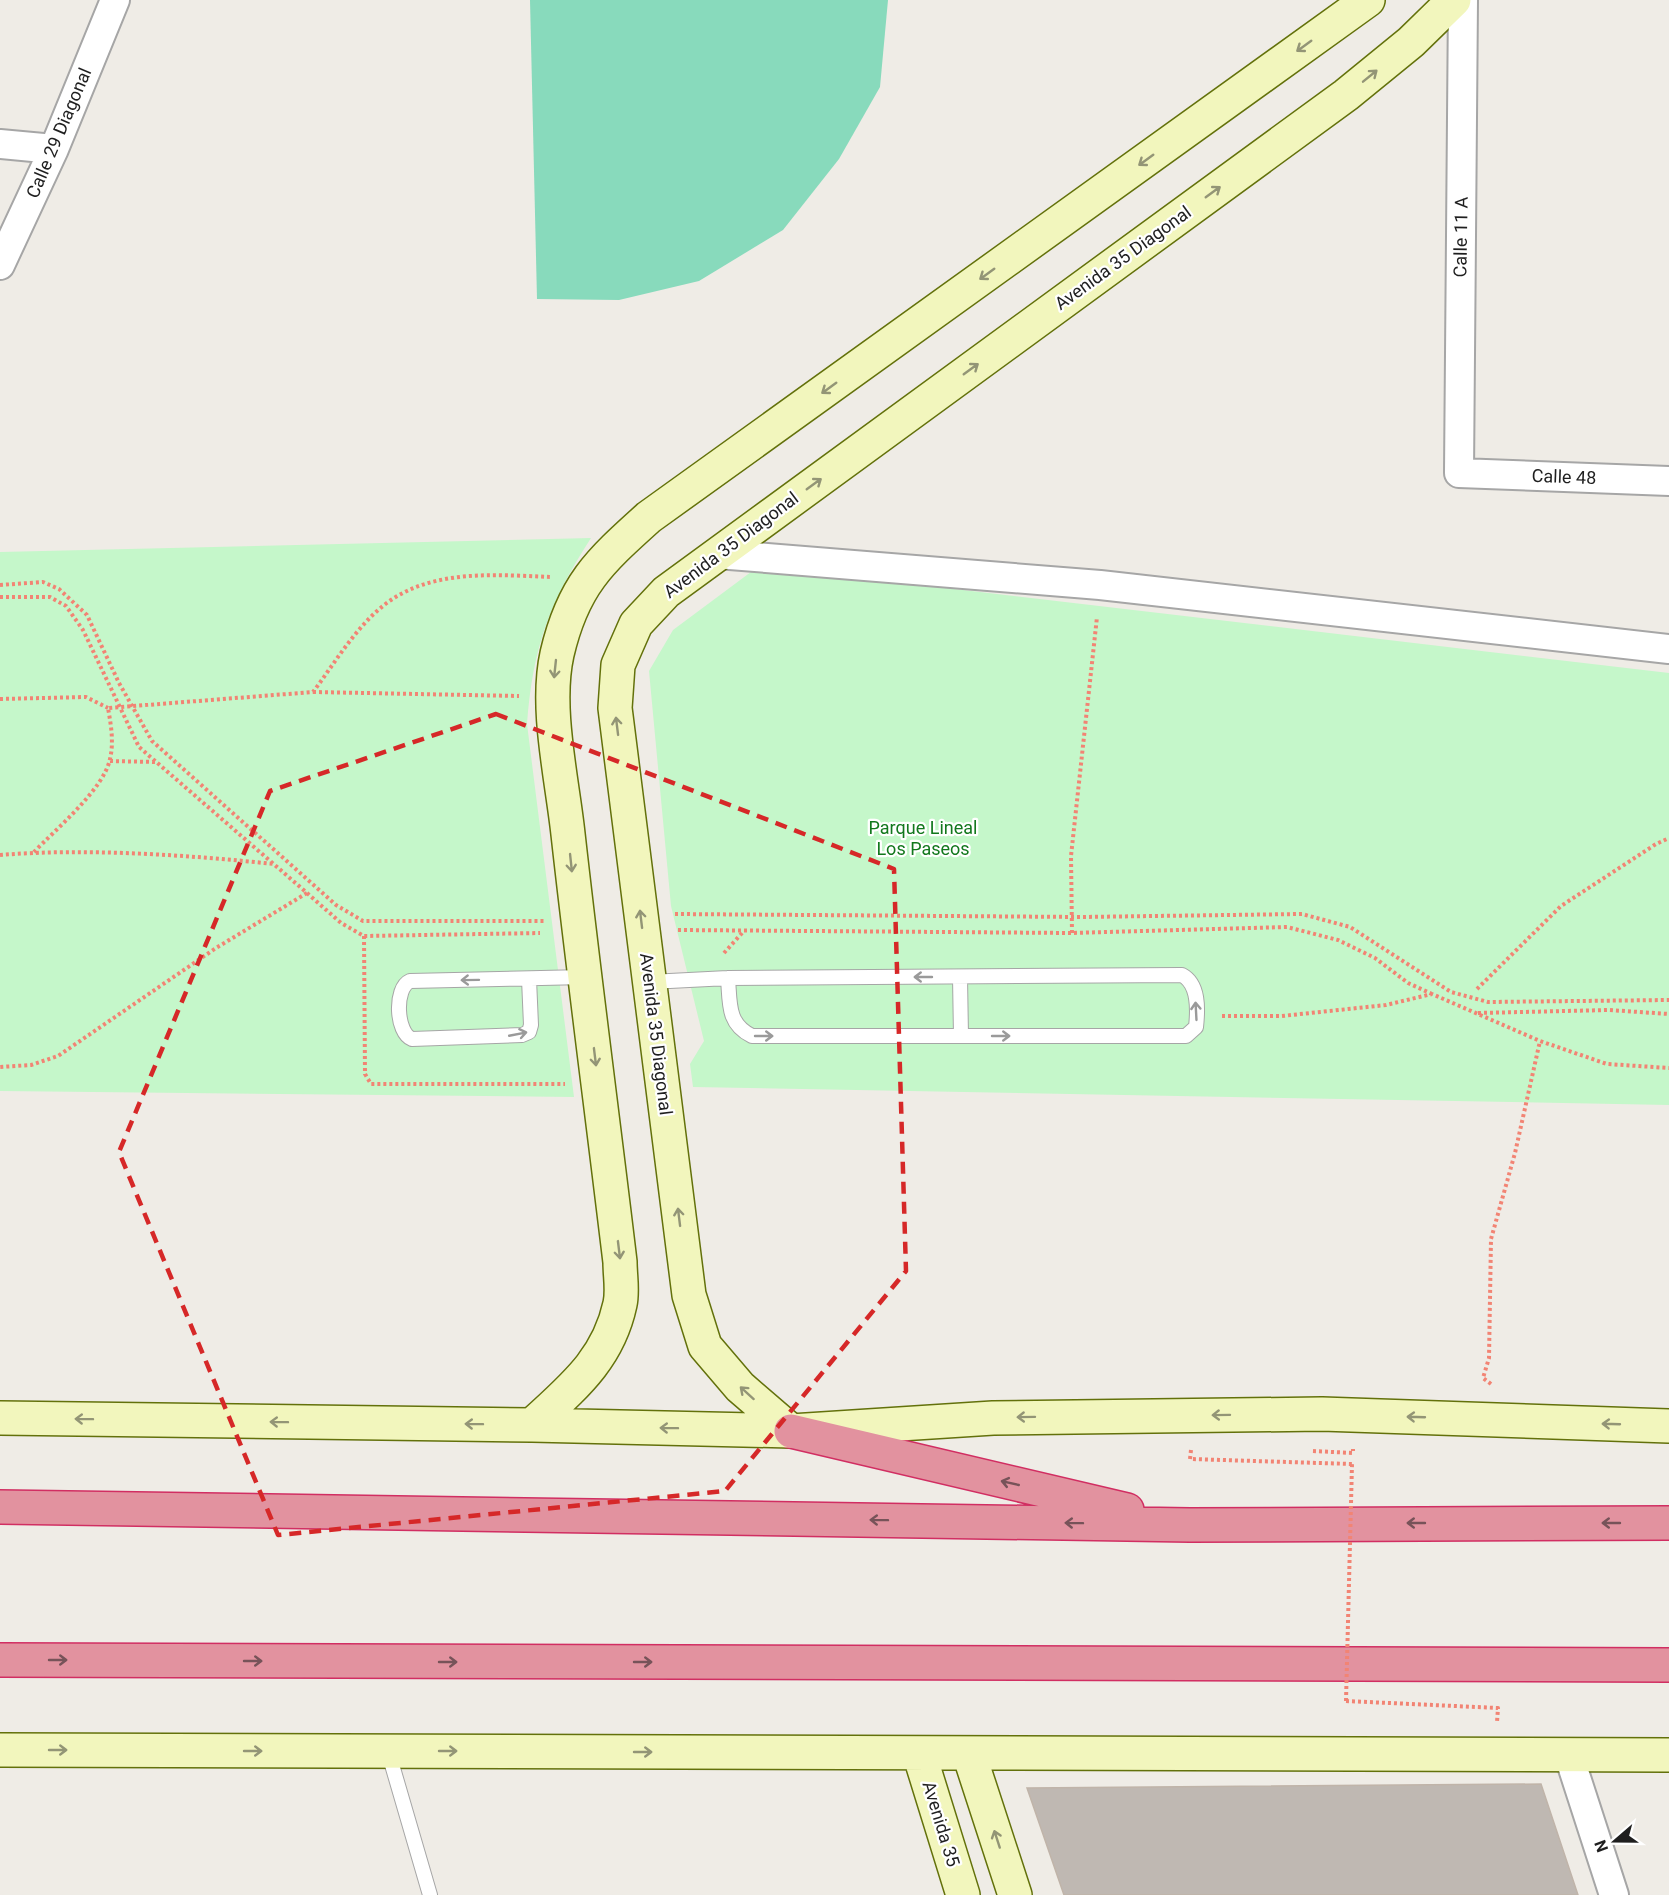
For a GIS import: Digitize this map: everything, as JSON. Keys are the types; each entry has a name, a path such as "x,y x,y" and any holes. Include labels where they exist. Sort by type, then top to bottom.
{"highway":[{"path":"791,1431 1190,1525"},
{"path":"0,1507 1190,1525 1669,1523"},
{"path":"0,1660 1669,1665"}],"main road":[{"path":"532,1425 585,1376 608,1343 620,1302 621,1263 553,697 557,654 570,613 587,578 601,561 649,517 1368,0"},
{"name":"Avenida 35 Diagonal","path":"791,1431 740,1387 705,1346 693,1305 615,708 618,665 636,624 666,592 1346,95 1411,42 1454,0"},
{"path":"0,1418 791,1431 993,1418 1322,1414 1669,1426"},
{"path":"0,1750 1669,1755"},
{"name":"Avenida 35","path":"918,1753 963,1895"},
{"path":"969,1754 1015,1895"}],"street":[{"name":"Calle 29 Diagonal","path":"0,265 54,149 115,0"},
{"name":"Calle 11 A","path":"1459,473 1463,0"},
{"path":"0,144 54,149"},
{"name":"Calle 48","path":"1459,473 1669,480"},
{"path":"717,555 1100,585 1669,649"},
{"path":"1569,1756 1614,1895"}],"lane":[{"path":"650,982 728,978 1182,975 1190,979 1194,987 1197,1027 1186,1036 752,1036 739,1030 732,1016 728,978"},
{"path":"529,979 531,1025 529,1032 522,1035 412,1040 405,1037 401,1031 399,991 403,984 410,981 585,977"},
{"path":"960,977 961,1036"},
{"path":"388,1751 430,1895"}],"path":[{"path":"313,692 355,636 374,615 401,594 430,583 470,576 587,578"},
{"path":"0,585 43,582 59,589 87,615 152,741 336,906 363,921 551,921"},
{"path":"1072,933 1071,856 1100,585"},
{"path":"0,597 50,597 66,606 83,630 139,747 341,923 364,936 540,933"},
{"path":"0,699 86,697 108,708 313,692 553,697"},
{"path":"34,852 98,784 110,761 112,735 108,708"},
{"path":"110,761 156,762"},
{"path":"1477,989 1561,906 1656,844 1669,838"},
{"path":"0,855 34,852 218,858 275,864"},
{"path":"0,1067 31,1065 58,1056 216,948 307,893"},
{"path":"667,914 1072,917 1302,914 1350,927 1451,992 1488,1002 1669,1000"},
{"path":"671,930 1072,933 1287,927 1338,940 1375,958 1408,983 1540,1041 1607,1064 1669,1068"},
{"path":"364,936 365,1074 371,1083 563,1086 567,1083"},
{"path":"1197,1017 1282,1016 1386,1005 1432,993"},
{"path":"1474,1013 1609,1010 1669,1014"},
{"path":"1497,1389 1483,1378 1489,1358 1491,1239 1515,1153 1540,1041"},
{"path":"1307,1450 1353,1453 1354,1441"},
{"path":"1192,1444 1190,1459 1352,1464 1346,1701 1498,1708 1497,1724 1485,1724"}],"highlighted area":[{"path":"496,714 894,869 906,1271 725,1491 278,1535 119,1152 270,791"}],"green space":[{"path":"530,0 888,0 880,87 839,159 783,230 699,281 619,300 537,299"},
{"path":"591,538 564,584 546,626 534,672 527,724 574,1097 0,1091 0,552"},
{"name":"Parque Lineal Los Paseos","path":"759,566 1669,673 1669,1105 693,1087 690,1064 704,1041 671,906 649,671 673,630"}],"building":[{"path":"1541,1784 1578,1895 1064,1895 1027,1788"}]}
